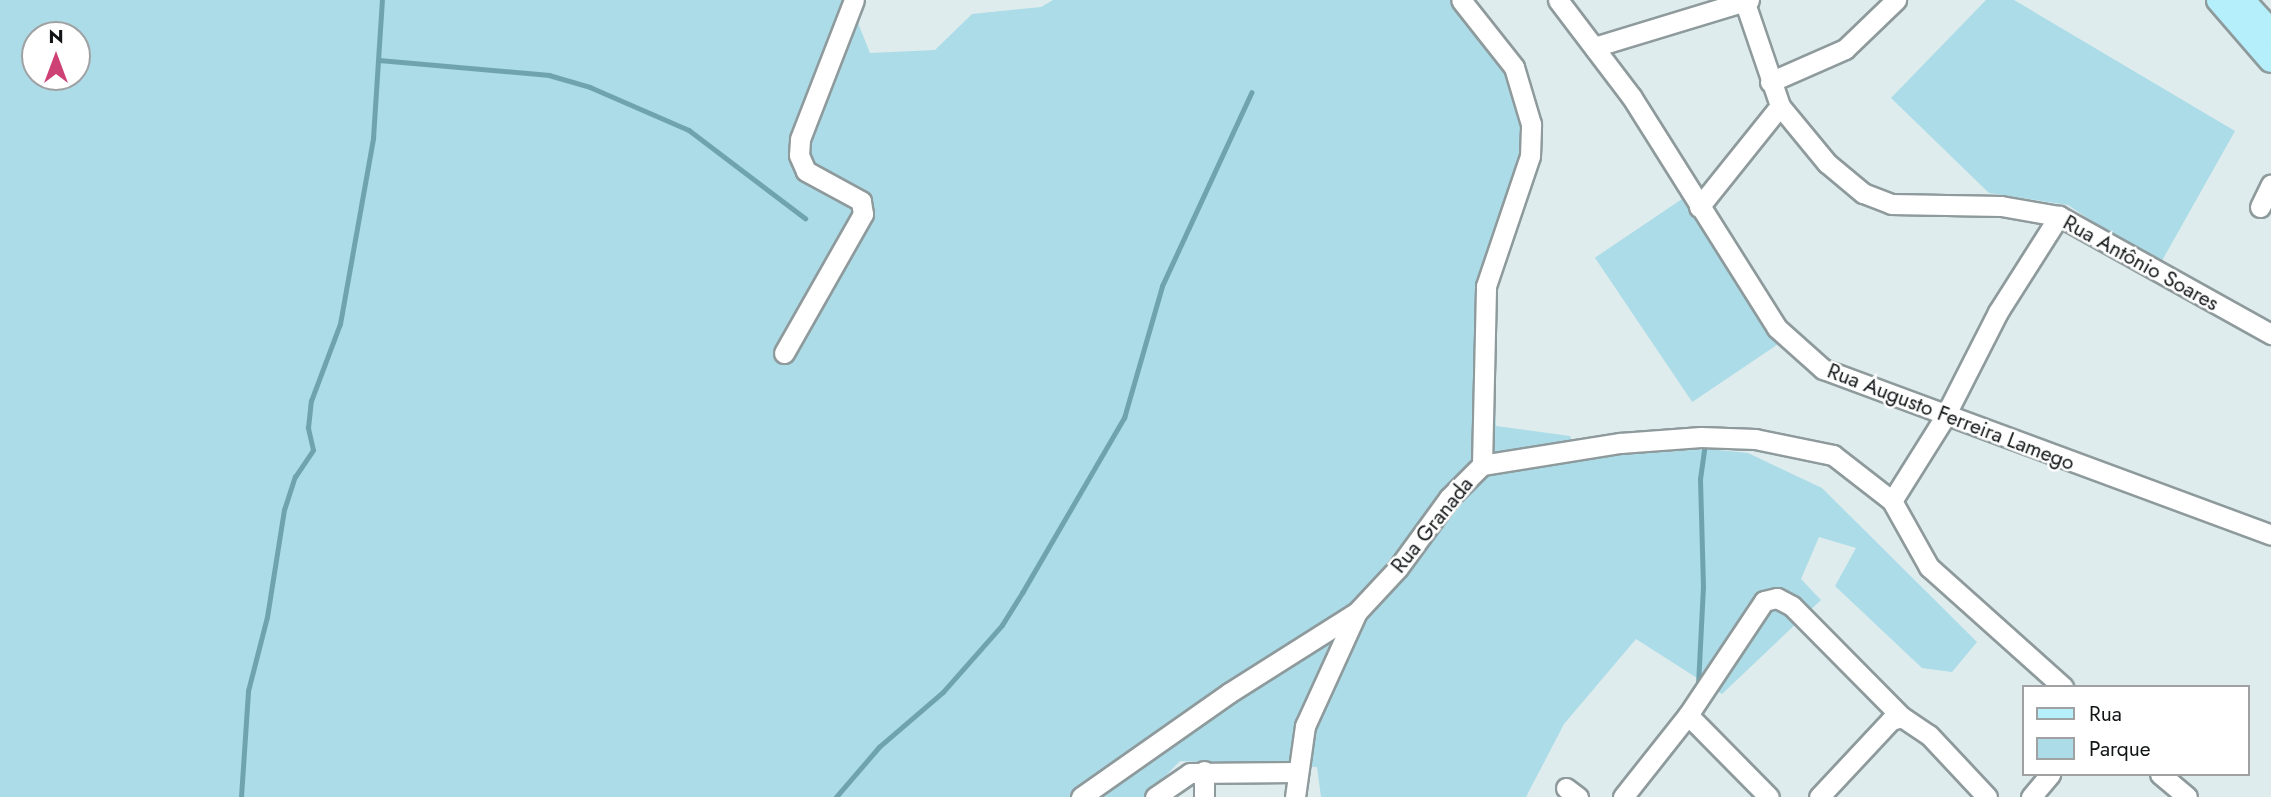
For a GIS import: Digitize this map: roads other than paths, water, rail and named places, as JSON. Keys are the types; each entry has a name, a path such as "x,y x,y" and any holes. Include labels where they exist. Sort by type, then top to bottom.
{"main road":[{"path":"2219,0 2271,60"},
{"path":"2242,0 2271,33"}],"street":[{"path":"785,353 863,214 861,201 806,171 799,155 800,139 854,0"},
{"name":"Rua Granada","path":"1081,797 1229,693 1357,612 1398,568 1449,498 1482,465 1486,286 1530,156 1531,124 1514,67 1461,0"},
{"name":"Rua Augusto Ferreira Lamego","path":"1558,0 1631,96 1777,328 1808,356 1850,382 2271,536"},
{"path":"1770,82 1845,48 1896,0"},
{"path":"1594,47 1746,1"},
{"name":"Rua Antônio Soares","path":"1746,1 1770,82 1780,106 1827,163 1877,200 2017,208 2059,216 2271,334"},
{"path":"1699,206 1780,106"},
{"path":"2260,206 2271,184"},
{"path":"1892,501 1944,418 1998,312 2059,216"},
{"path":"1482,465 1620,443 1755,439 1833,455 1892,501 1929,567 2061,685"},
{"path":"1623,797 1693,707 1764,601 1777,598 1792,606 1896,719 1929,735 1987,797"},
{"path":"1296,797 1297,772 1305,726 1320,685 1357,612"},
{"path":"1693,707 1769,797"},
{"path":"1819,797 1896,719"},
{"path":"1155,797 1182,776 1204,771 1297,772"},
{"path":"1203,797 1204,771"},
{"path":"2031,797 2048,776"},
{"path":"2162,776 2187,797"}],"waterway":[{"path":"241,797 248,691 267,617 284,510 295,477 313,450 308,428 311,401 340,324 373,138 382,0"},
{"path":"379,60 549,75 590,87 689,130 805,218"},
{"path":"836,797 879,747 943,692 1002,625 1022,593 1124,418 1162,286 1251,93"},
{"path":"1698,685 1703,587 1700,479 1705,445"}]}
